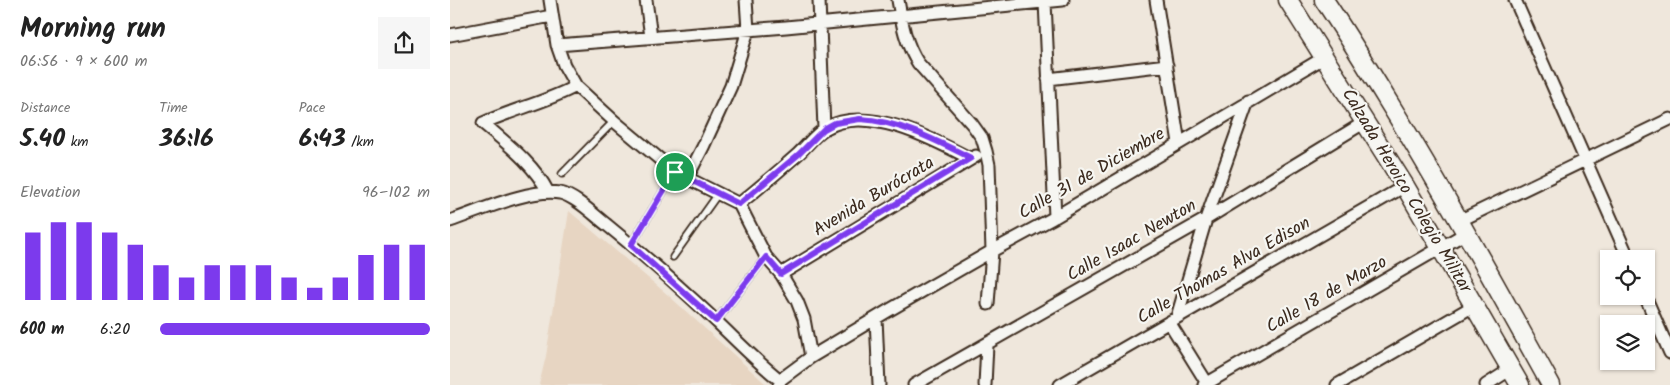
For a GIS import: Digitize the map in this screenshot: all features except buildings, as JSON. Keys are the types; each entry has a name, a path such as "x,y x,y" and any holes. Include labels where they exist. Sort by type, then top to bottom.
{"main road":[{"name":"Calzada Heroico Colegio Militar","path":"1288,0 1405,186 1520,385"},
{"name":"Calzada Heroico Colegio Militar","path":"1324,0 1392,108 1463,227 1551,385"}],"street":[{"path":"550,0 557,45 564,65 576,86 614,121 675,172 739,204 766,257 781,274 797,301 804,319 811,357"},
{"path":"646,0 651,37"},
{"path":"686,178 731,86 748,30 746,0"},
{"path":"818,0 824,129"},
{"path":"898,0 900,15 911,52 918,63 972,124 982,138 986,151 989,165 992,250 988,304"},
{"path":"557,45 819,24 1062,0"},
{"path":"1156,0 1168,65 1179,143"},
{"path":"1515,0 1625,250"},
{"path":"1045,2 1055,217"},
{"path":"450,35 552,16"},
{"name":"Calle 31 de Diciembre","path":"779,383 811,357 876,318 992,250 1055,217 1324,57"},
{"path":"1048,79 1168,65"},
{"path":"548,192 535,172 483,123 516,109 558,96 576,86"},
{"path":"1205,384 1173,319 1248,101"},
{"name":"Calle 18 de Marzo","path":"1205,384 1441,249 1463,227 1586,160 1670,119"},
{"path":"739,204 799,154 824,129 843,121 872,120 925,136 971,158"},
{"name":"Calle Isaac Newton","path":"914,385 1206,219 1365,122"},
{"name":"Avenida Burócrata","path":"781,274 971,158 986,151"},
{"name":"Calle Thomas Alva Edison","path":"1060,385 1306,245 1405,186"},
{"path":"450,221 531,193 562,193 580,203 631,245 716,321 779,383"},
{"path":"1337,385 1475,305"},
{"path":"1649,305 1670,354"},
{"path":"876,318 879,385"},
{"path":"985,385 987,345"},
{"path":"1486,385 1511,369"}],"lane":[{"path":"562,174 614,121"},
{"path":"631,245 675,172"},
{"path":"674,257 718,194"},
{"path":"716,321 766,257"}],"shaded area":[{"path":"569,211 668,295 767,385 539,385 546,356"}],"route":[{"path":"860,119 884,123 925,136 971,158 781,274 766,257 716,321 631,245 675,172 739,204 799,154 824,129 835,123 860,119"}]}
